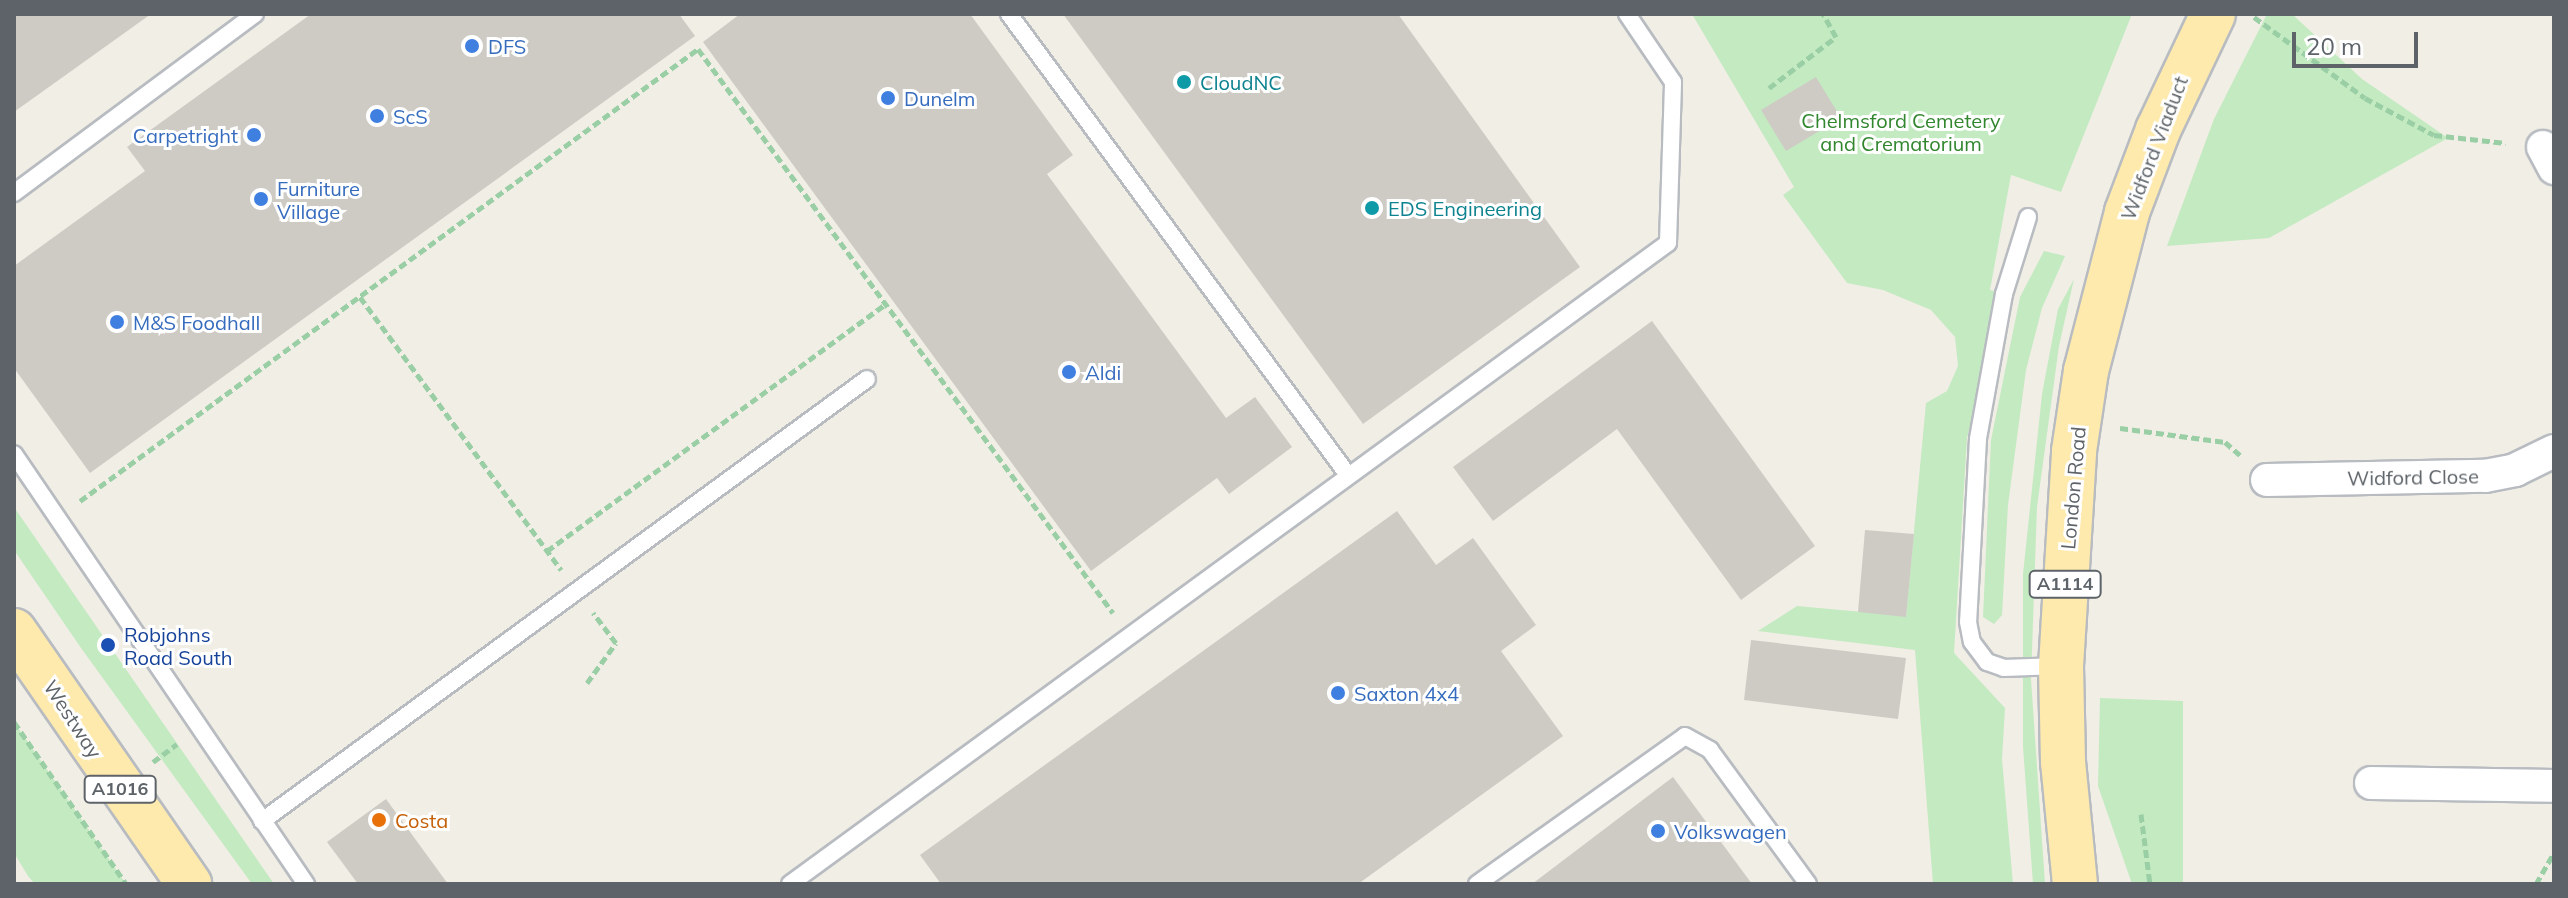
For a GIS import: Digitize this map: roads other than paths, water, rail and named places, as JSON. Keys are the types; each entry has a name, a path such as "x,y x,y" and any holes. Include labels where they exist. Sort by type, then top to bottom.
{"main road":[{"name":"Widford Viaduct","path":"2105,286 2158,130 2234,15"},
{"name":"London Road","path":"2075,884 2063,762 2061,666 2078,425 2105,286"},
{"name":"Westway","path":"14,631 189,884"}],"street":[{"name":"Widford Close","path":"2267,480 2485,476 2515,470 2554,451"},
{"path":"2371,783 2554,786"}],"lane":[{"path":"14,193 255,14"},
{"path":"1009,14 1348,475"},
{"path":"790,884 1668,243 1673,82 1627,14"},
{"path":"2028,217 2004,294 1978,439 1968,622 1972,642 1987,662 2004,668 2061,666"},
{"path":"262,821 575,588 867,379"},
{"path":"14,454 306,884"},
{"path":"1477,884 1685,736 1710,750 1808,884"}],"place":[{"name":"DFS","path":"472,46"},
{"name":"CloudNC","path":"1184,82"},
{"name":"Dunelm","path":"888,98"},
{"name":"ScS","path":"377,116"},
{"name":"Carpetright","path":"254,135"},
{"name":"Furniture Village","path":"261,199"},
{"name":"EDS Engineering","path":"1372,208"},
{"name":"M&S Foodhall","path":"117,322"},
{"name":"Aldi","path":"1069,372"},
{"name":"Robjohns Road South","path":"108,645"},
{"name":"Saxton 4x4","path":"1338,693"},
{"name":"Costa","path":"379,820"},
{"name":"Volkswagen","path":"1658,831"}],"park label":[{"name":"Chelmsford Cemetery and Crematorium","path":"1901,132"}]}
